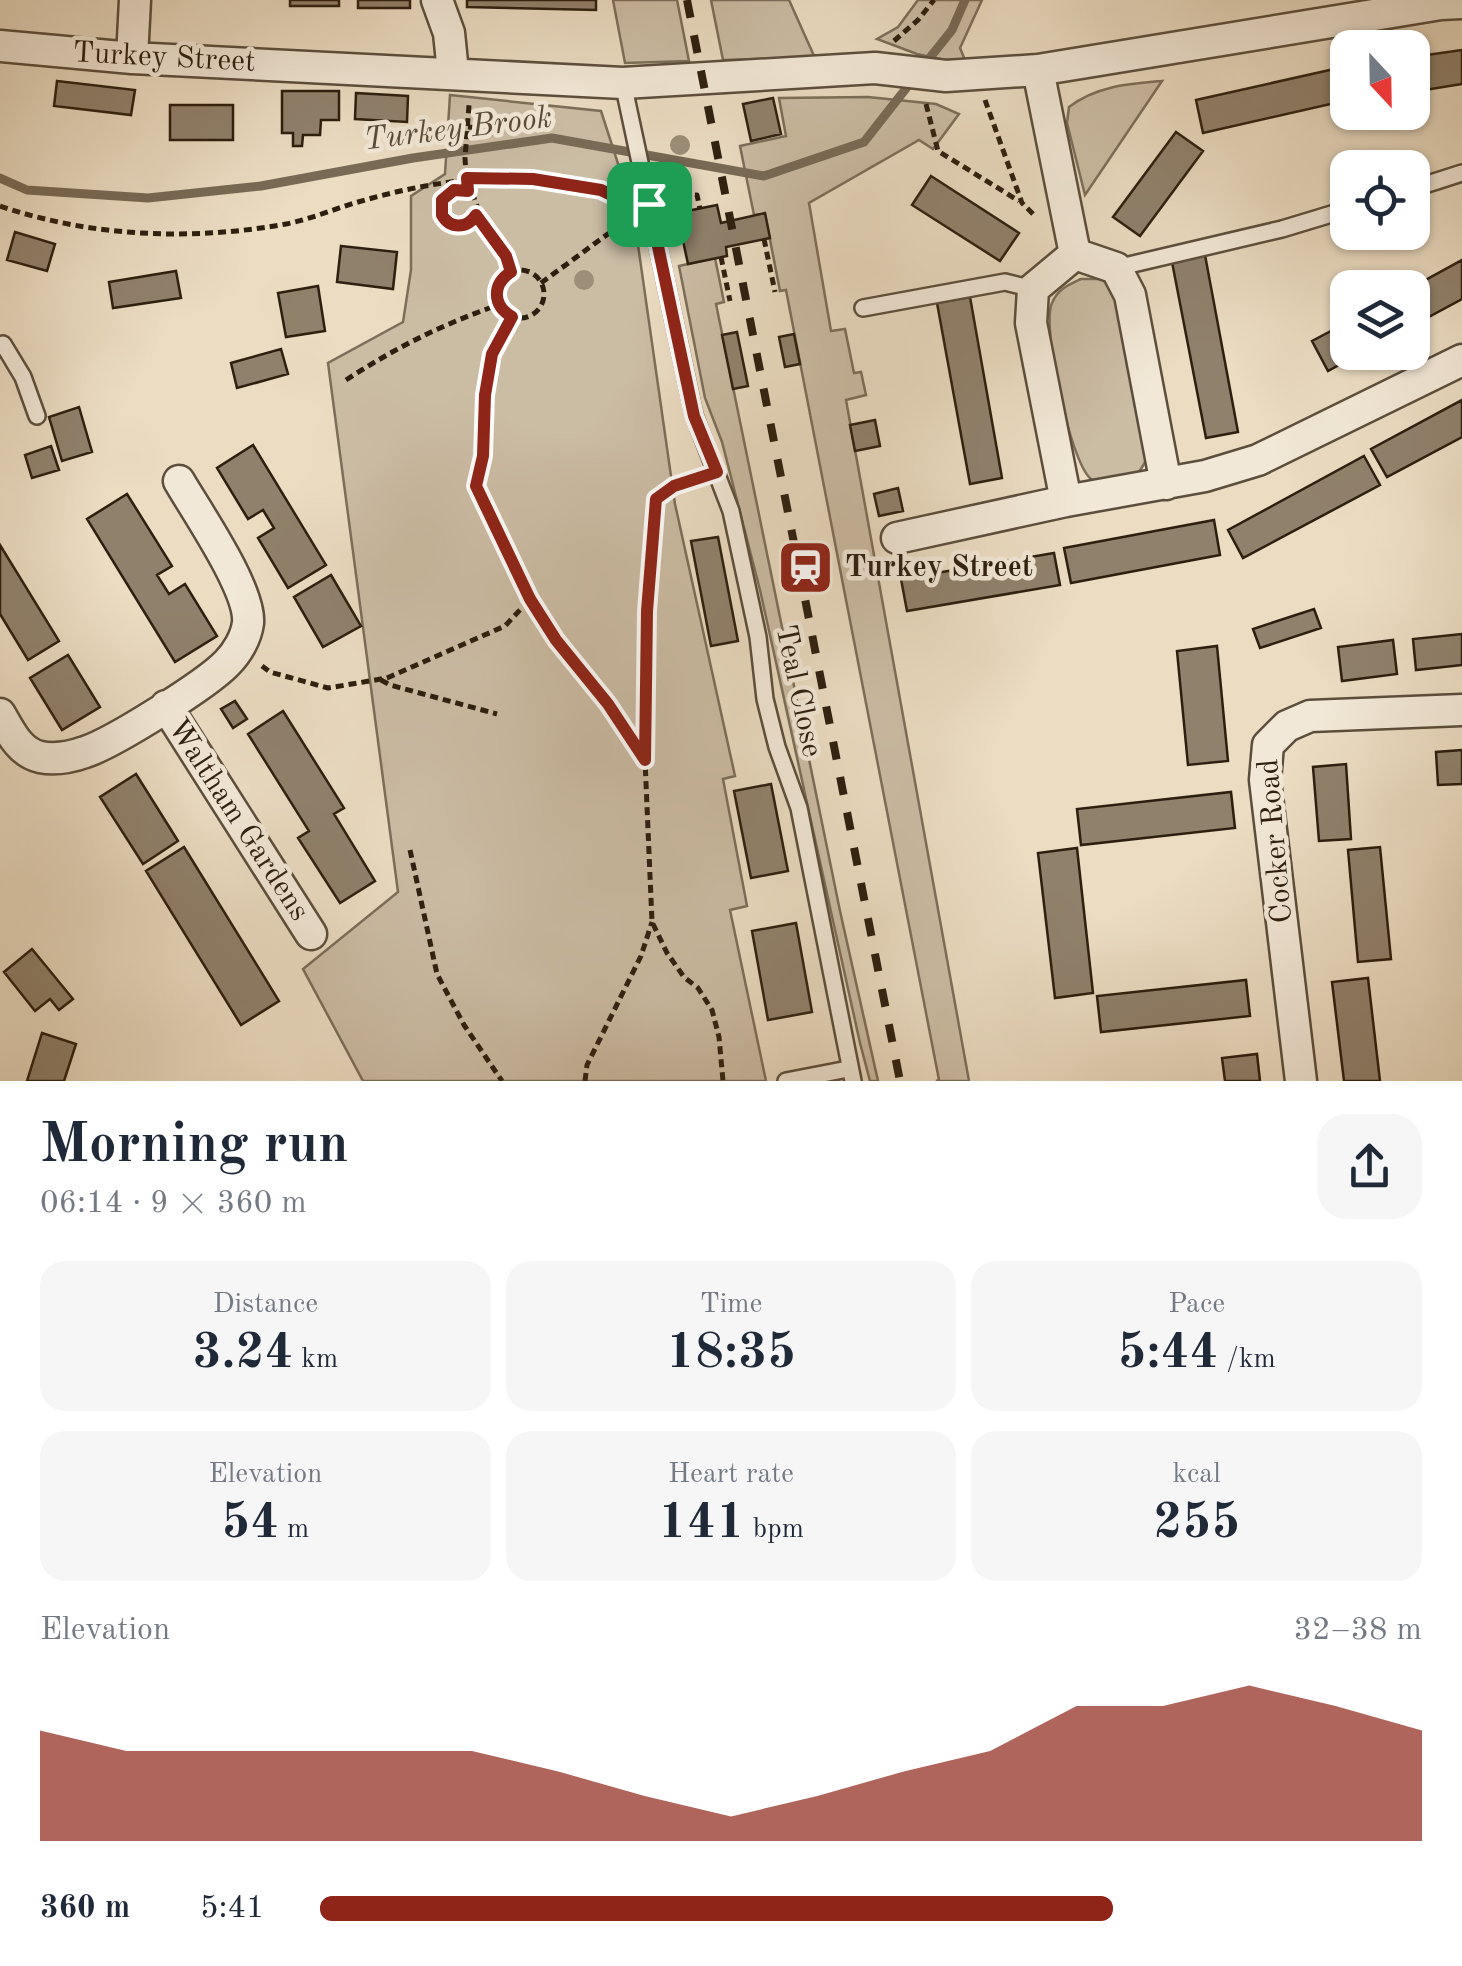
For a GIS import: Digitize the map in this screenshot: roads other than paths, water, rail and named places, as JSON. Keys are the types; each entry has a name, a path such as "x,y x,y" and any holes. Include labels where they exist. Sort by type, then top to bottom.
{"street":[{"path":"132,58 136,0"},
{"path":"436,0 461,82"},
{"name":"Turkey Street","path":"0,46 461,82 624,83 875,68 946,76 1038,70 1448,2"},
{"path":"1038,70 1074,254"},
{"path":"1074,254 1116,268 1130,294 1166,484"},
{"path":"1066,501 1031,322 1033,289 1074,254"},
{"path":"897,538 1205,476 1258,460 1462,360"},
{"path":"0,714 23,750 40,757 62,758 89,751 166,706 226,665 240,648 248,622 238,582 178,480"},
{"name":"Waltham Gardens","path":"166,706 311,934"},
{"name":"Cocker Road","path":"1301,1081 1265,780 1268,744 1287,726 1310,716 1462,710"}],"lane":[{"name":"Teal Close","path":"624,83 694,416 731,511 776,747 798,808 836,984 851,1075"},
{"path":"1430,183 1462,173"},
{"path":"1116,268 1282,229 1330,214"},
{"path":"864,308 1005,282 1033,289"},
{"path":"1,341 23,378 37,416"},
{"path":"786,1080 851,1075"}],"waterway":[{"name":"Turkey Brook","path":"924,65 952,30 965,0"},
{"name":"Turkey Brook","path":"0,178 27,190 148,198 261,186 552,138 764,176 864,142 915,77"}],"railway":[{"path":"687,0 900,1081"}],"place":[{"name":"Turkey Street","path":"806,568"}]}
